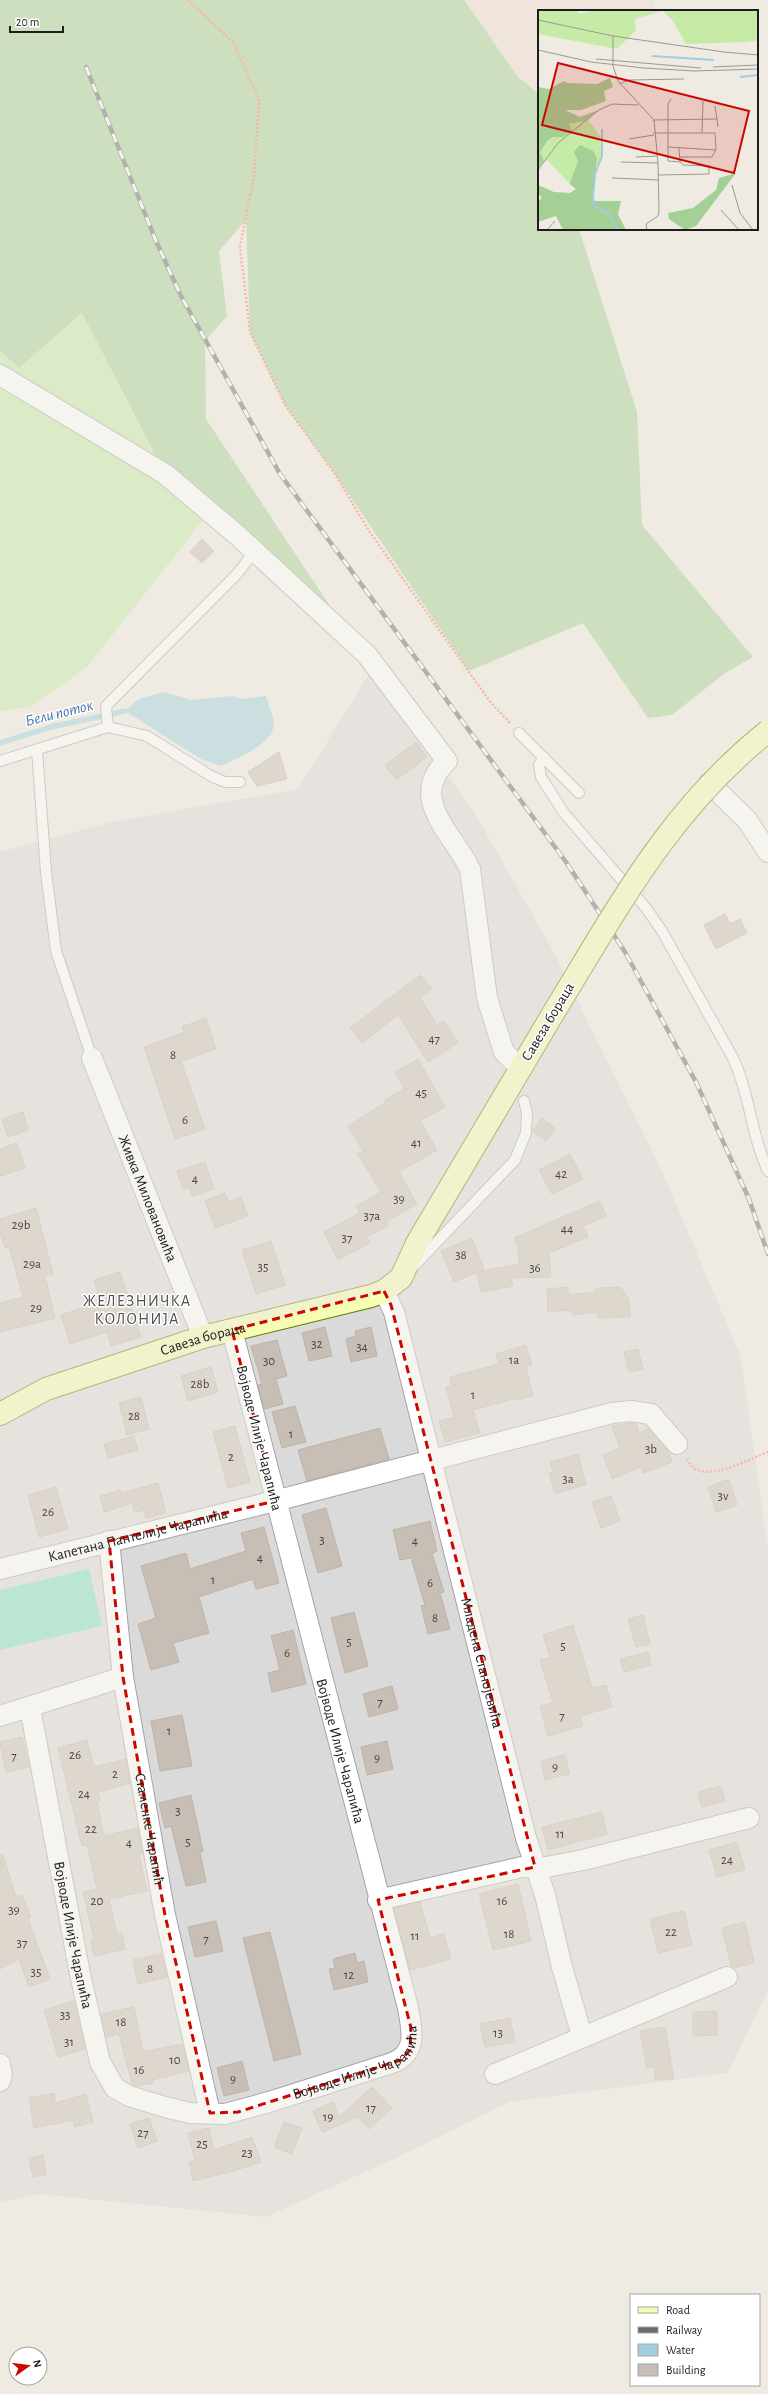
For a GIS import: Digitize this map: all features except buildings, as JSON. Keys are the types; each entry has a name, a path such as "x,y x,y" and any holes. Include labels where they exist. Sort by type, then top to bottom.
{"street":[{"path":"0,376 165,474 255,551 366,655 447,761 434,774 430,788 431,797 440,823 461,850 470,869 487,998 504,1052 520,1068"},
{"name":"Савеза бораца","path":"0,1414 46,1389 203,1337 384,1291 396,1283 404,1272 417,1243 520,1068 648,859 670,828 709,783 738,755 768,731"},
{"path":"709,783 747,820 768,852"},
{"name":"Живка Миловановића","path":"92,1058 203,1337"},
{"name":"Младена Станојевића","path":"384,1291 394,1312 535,1867 545,1895 562,1967 582,2036"},
{"name":"Војводе Илије Чарапића","path":"30,1708 80,1974 100,2062 115,2088 130,2096 190,2113 238,2112 396,2061 410,2050 412,2037 408,2008 378,1900 232,1330"},
{"path":"431,1460 606,1415 631,1411 651,1414 676,1444"},
{"name":"Капетана Пантелије Чарапића","path":"0,1569 275,1501 431,1460"},
{"name":"Стаменке Чарапић","path":"109,1541 123,1677 165,1915 210,2113"},
{"path":"0,1716 30,1708 123,1677"},
{"path":"378,1900 522,1867 546,1867 583,1860 749,1818"},
{"path":"495,2074 582,2036 727,1977"},
{"path":"0,2064 2,2075 0,2081"}],"lane":[{"path":"108,725 106,706 237,574 255,551"},
{"path":"0,761 37,750 108,725 147,736 211,776 225,782 240,782"},
{"path":"519,733 579,793"},
{"path":"37,750 46,872 56,951 92,1058"},
{"path":"544,757 539,765 541,777 564,813 646,908 662,931 732,1058 740,1074 758,1150 768,1171"},
{"name":"Савеза бораца","path":"404,1272 420,1261 515,1160 526,1133 527,1113 524,1101"}],"path":[{"path":"188,0 232,42 259,100 254,176 240,247 250,332 285,405 336,474 369,531 491,703 519,733"},
{"path":"676,1444 694,1468 704,1471 718,1471 768,1452"}],"highlighted area":[{"path":"384,1291 391,1305 535,1867 378,1900 411,2028 410,2050 401,2060 238,2112 210,2113 165,1915 123,1677 109,1541 275,1501 232,1330"}],"shaded area":[{"path":"464,0 654,0 654,10 538,10 538,93 518,77"},
{"path":"370,672 473,810 551,947 662,1171 741,1357 768,1549 768,1990 728,2073 509,2102 409,2152 266,2217 39,2194 0,2202 0,852 111,822 298,789"}],"green space":[{"path":"0,0 464,0 518,77 538,93 538,230 579,230 637,412 642,525 753,657 725,673 672,715 648,718 583,623 469,671 335,474 285,405 250,332 246,220 219,251 227,316 205,341 206,419 355,644 165,474 82,313 19,368 0,351"},
{"path":"82,313 151,448 216,504 87,667 31,707 0,711 0,351 19,368"},
{"path":"89,1569 102,1626 0,1650 0,1590"}],"water":[{"path":"163,692 191,700 233,696 242,699 266,696 274,721 272,731 268,738 253,750 221,766 201,759 125,711 139,699"}],"waterway":[{"name":"Бели поток","path":"0,743 51,727 125,711"}],"railway":[{"path":"86,67 156,241 181,296 280,474 566,862 625,952 696,1082 749,1199 768,1254"}],"district":[{"name":"ЖЕЛЕЗНИЧКА КОЛОНИЈА","path":"137,1310"}]}
